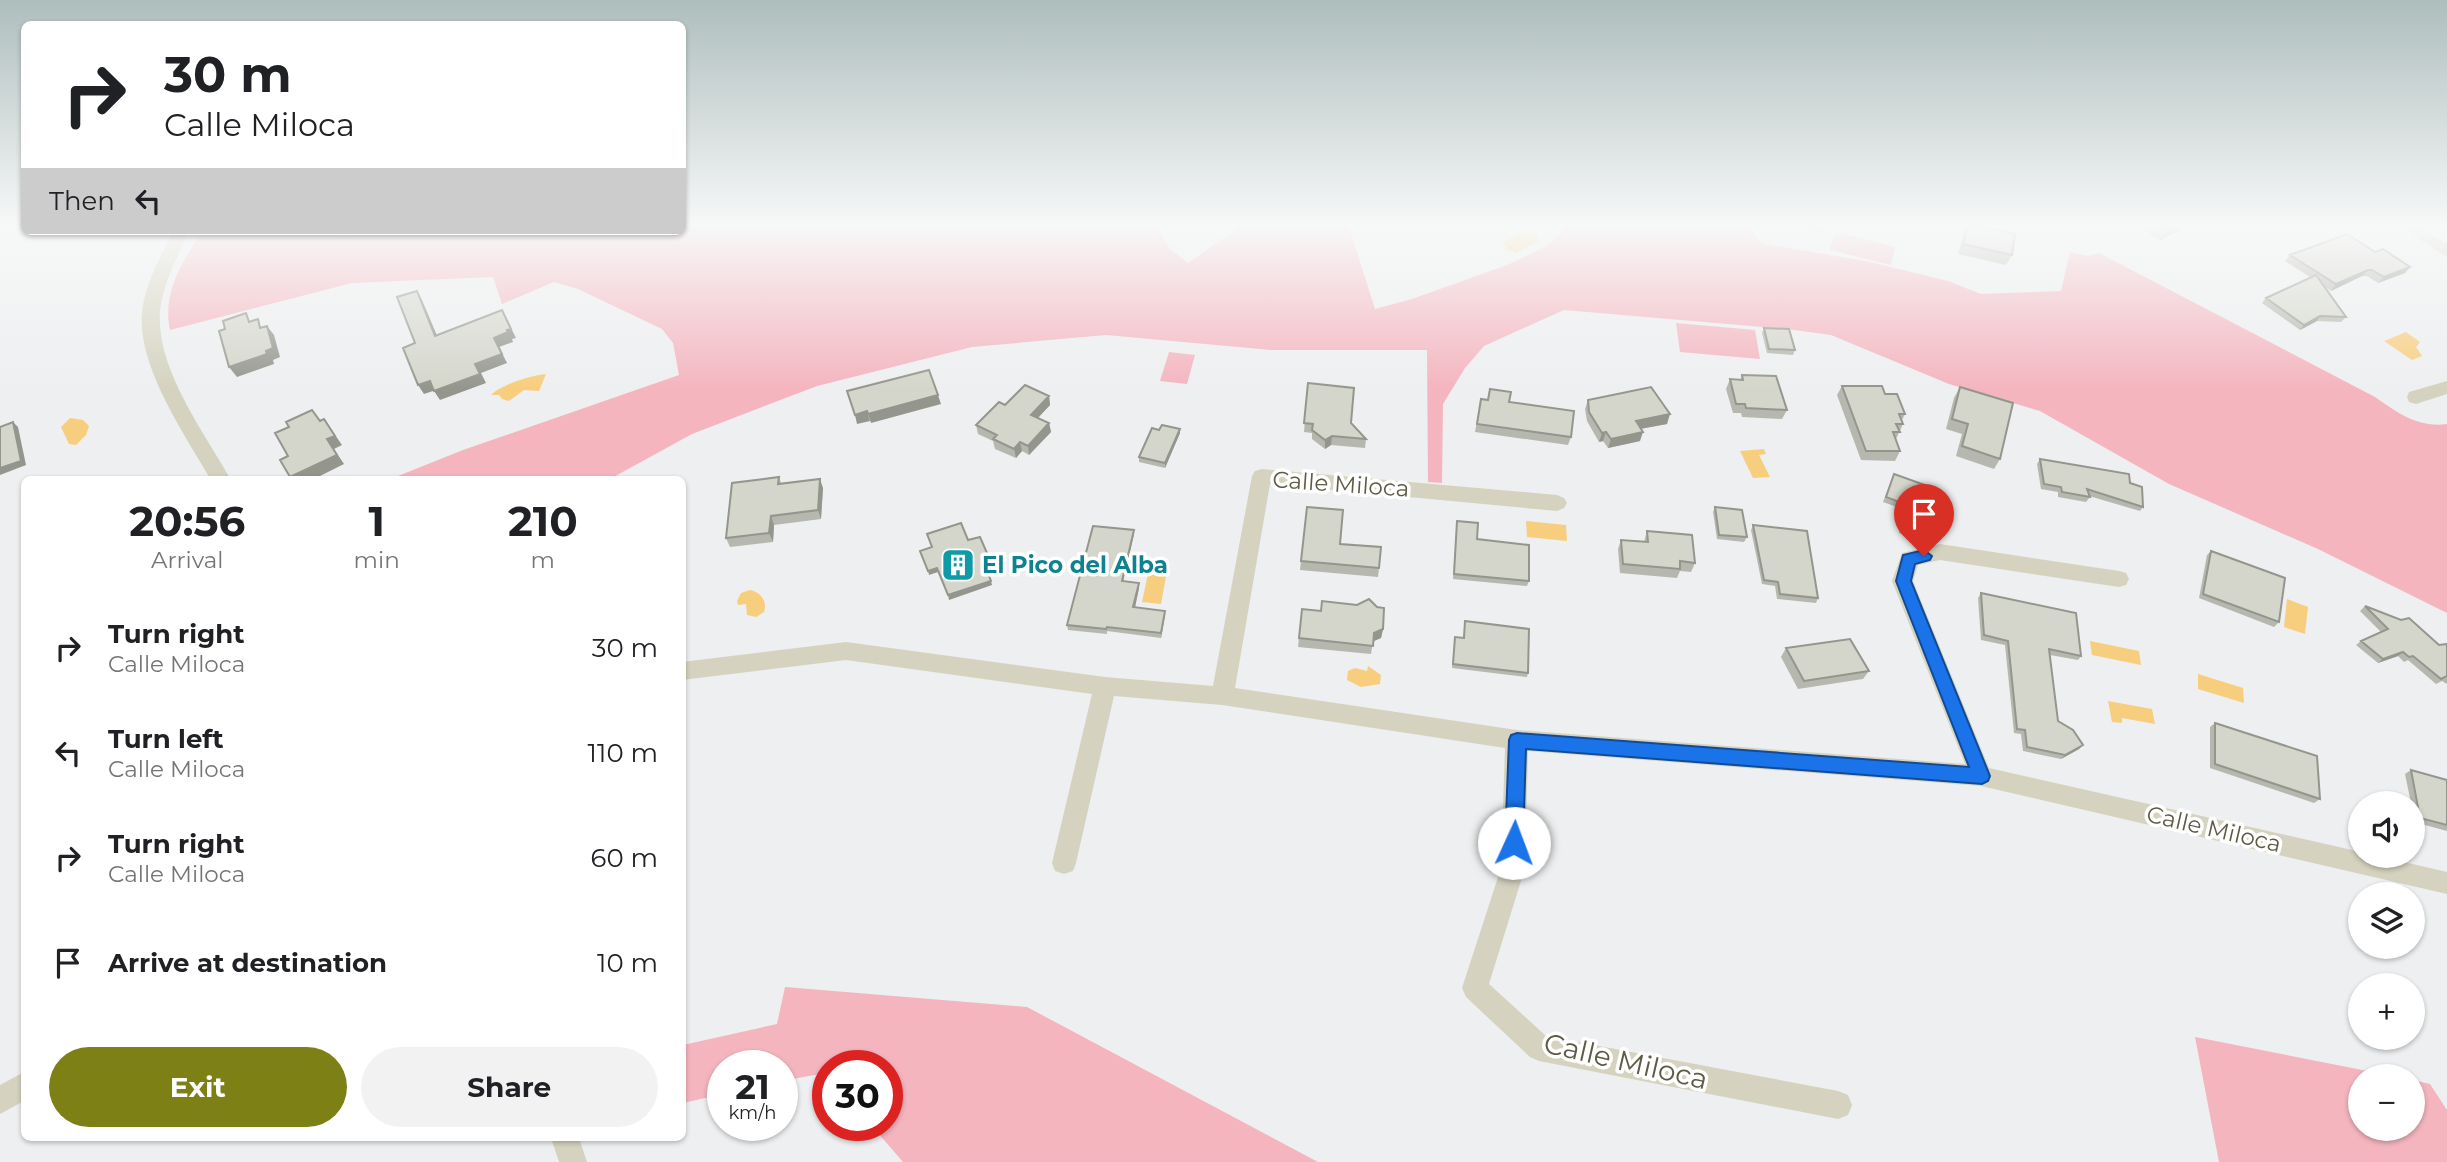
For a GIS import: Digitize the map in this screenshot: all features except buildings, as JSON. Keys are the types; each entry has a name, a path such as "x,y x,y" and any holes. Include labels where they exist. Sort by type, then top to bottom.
{"street":[{"path":"160,281 151,311 153,351 186,419 219,476"},
{"path":"2416,397 2447,387"},
{"name":"Calle Miloca","path":"1222,696 1262,476 1557,503"},
{"path":"1982,776 1903,581 1909,559 1940,552 2119,579"},
{"name":"Calle Miloca","path":"686,670 846,650 1105,687 1222,696 1517,740 1982,776 2447,883"},
{"path":"1065,863 1105,687"},
{"name":"Calle Miloca","path":"1517,740 1513,868 1475,988 1539,1048 1838,1105"},
{"path":"0,1100 21,1088"},
{"path":"566,1141 573,1162"}],"shaded area":[{"path":"175,281 394,281 352,283 170,330 168,316"},
{"path":"494,281 1366,281 1375,309 1462,281 1949,281 1981,294 2061,291 2063,281 2153,281 2375,397 2409,418 2427,424 2447,424 2447,613 2318,549 2169,484 2040,411 1949,384 1831,335 1564,310 1484,346 1465,368 1443,404 1442,483 1428,482 1427,350 1271,350 1106,335 972,347 817,386 692,434 615,476 398,476 463,450 679,375 673,343 662,329 578,289 554,282 502,304"},
{"path":"1676,323 1755,330 1760,359 1680,352"},
{"path":"2406,332 2420,342 2416,347 2422,356 2412,360 2384,341"},
{"path":"1169,352 1195,355 1187,384 1160,381"},
{"path":"546,374 539,391 524,390 509,401 499,395 491,395 517,381"},
{"path":"70,418 83,420 89,426 86,435 76,445 69,444 61,427"},
{"path":"1764,449 1766,454 1759,455 1770,477 1753,478 1740,451"},
{"path":"1526,521 1566,525 1567,541 1527,537"},
{"path":"1149,569 1167,571 1161,604 1142,602"},
{"path":"750,590 760,595 765,604 764,612 756,617 747,615 746,604 738,605 737,601 741,593"},
{"path":"2287,599 2308,607 2305,634 2284,627"},
{"path":"2090,641 2139,651 2141,665 2092,655"},
{"path":"1368,666 1381,675 1380,684 1361,687 1347,680 1348,671 1355,668 1367,671"},
{"path":"2198,674 2243,688 2244,703 2198,689"},
{"path":"2108,701 2152,709 2155,724 2122,718 2122,723 2112,722"},
{"path":"785,987 1027,1007 1318,1162 903,1162 885,1141 903,1141 903,1050 812,1050 812,1075 798,1078 798,1050 707,1050 707,1098 686,1102 686,1044 777,1024"},
{"path":"2195,1037 2348,1067 2348,1141 2425,1141 2425,1083 2430,1084 2447,1110 2447,1162 2219,1162"}],"place":[{"name":"El Pico del Alba","path":"958,565"}],"route":[{"path":"1514,843 1517,740 1982,776 1903,581 1909,559 1924,556"}]}
